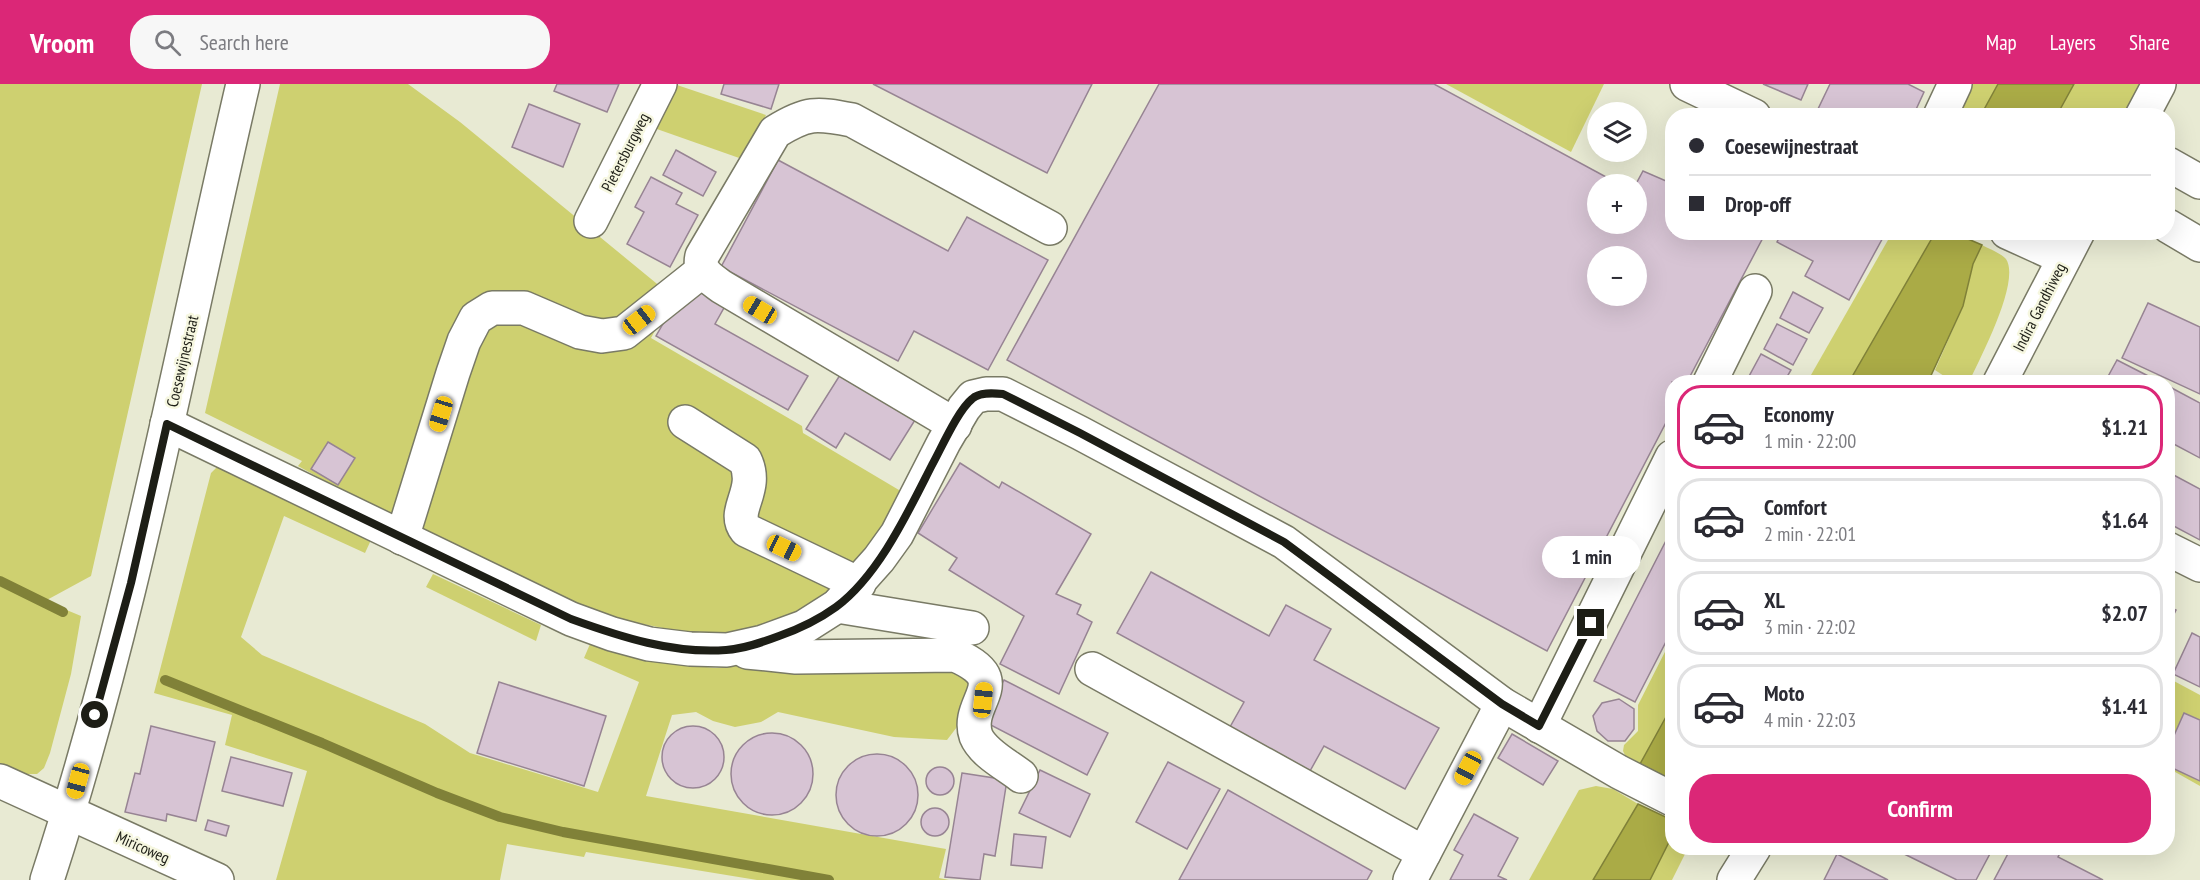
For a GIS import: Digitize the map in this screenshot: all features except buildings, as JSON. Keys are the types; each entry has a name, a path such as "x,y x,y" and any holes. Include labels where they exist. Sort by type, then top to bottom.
{"main road":[{"name":"Coesewijnestraat","path":"47,880 69,813 131,583 243,84"},
{"name":"Pietersburgweg","path":"591,221 660,84"},
{"path":"1687,84 1737,108"},
{"path":"1944,108 1955,84"},
{"path":"2146,108 2159,84"},
{"path":"955,425 722,287 702,270 700,263 702,256 776,132 794,120 820,114 852,120 1050,228"},
{"path":"2175,168 2200,182"},
{"path":"2175,230 2200,245"},
{"path":"2034,240 2071,245"},
{"name":"Indira Gandhiweg","path":"2004,375 2071,245"},
{"path":"402,538 453,373 464,341 476,318 492,308 524,308 580,332 602,336 624,333 702,270"},
{"path":"1713,375 1755,291"},
{"path":"727,650 763,642 804,627 848,595 897,534 955,425 973,397 993,393 1003,394 1284,542 1502,704 1619,772 1665,795"},
{"path":"685,422 745,460 749,468 750,485 741,510 741,519 746,530 848,595 972,628"},
{"path":"167,424 571,619 612,634 649,644 796,657 955,655 971,662 983,673 985,680 983,700 977,711 975,733 980,743 1021,776"},
{"path":"1539,726 1665,472"},
{"path":"2175,552 2200,565"},
{"path":"1092,669 1417,866 1502,704"},
{"name":"Miricoweg","path":"0,781 217,880"},
{"path":"1734,880 1750,855"}],"shaded area":[{"path":"0,84 202,84 91,576 45,601 81,616 71,674 50,753 44,768 37,774 21,774 0,768"},
{"path":"280,84 408,84 460,122 673,297 651,338 802,426 803,433 904,493 880,539 836,591 787,621 725,636 698,635 613,618 570,603 354,497 298,466 302,461 205,413"},
{"path":"674,84 766,115 742,159 654,128"},
{"path":"1446,84 1604,84 1595,102 1587,102 1587,119 1571,152"},
{"path":"1962,84 1998,84 1985,108 1950,108"},
{"path":"1998,84 2074,84 2061,108 1985,108"},
{"path":"2074,84 2141,84 2127,108 2061,108"},
{"path":"1888,240 1931,240 1853,375 1811,375"},
{"path":"1931,240 1970,240 1982,245 1973,264 1963,306 1931,375 1853,375"},
{"path":"1982,245 2006,259 2009,270 2004,301 1972,375 1942,375 1935,370 1963,306 1973,264"},
{"path":"217,467 226,469 371,540 365,553 284,516 241,637 262,655 425,724 470,753 598,792 639,682 584,658 590,644 676,664 716,668 753,664 975,674 973,706 947,740 894,737 778,712 761,722 735,727 713,721 696,712 672,715 646,796 946,849 939,878 949,880 757,880 586,852 584,857 507,844 500,880 276,880 307,771 225,745 232,715 154,693 211,473"},
{"path":"433,574 541,625 536,641 426,587"},
{"path":"1665,652 1665,719 1640,764 1626,757 1623,751 1624,745 1638,731 1638,705"},
{"path":"2175,682 2200,695 2200,786 2175,772"},
{"path":"1665,719 1665,776 1640,764"},
{"path":"1596,786 1613,789 1638,804 1593,880 1529,880 1579,790"},
{"path":"1638,804 1665,817 1665,850 1650,880 1593,880"},
{"path":"1665,850 1665,855 1684,855 1672,880 1650,880"}],"waterway":[{"path":"0,581 63,612"},
{"path":"165,680 500,817 563,832 829,880"}],"route":[{"path":"95,715 131,583 167,424 571,619 649,644 690,649 727,650 763,642 804,627 837,606 859,584 897,534 964,408 973,397 993,393 1003,394 1080,433 1284,542 1502,704 1539,726 1591,623"}]}
